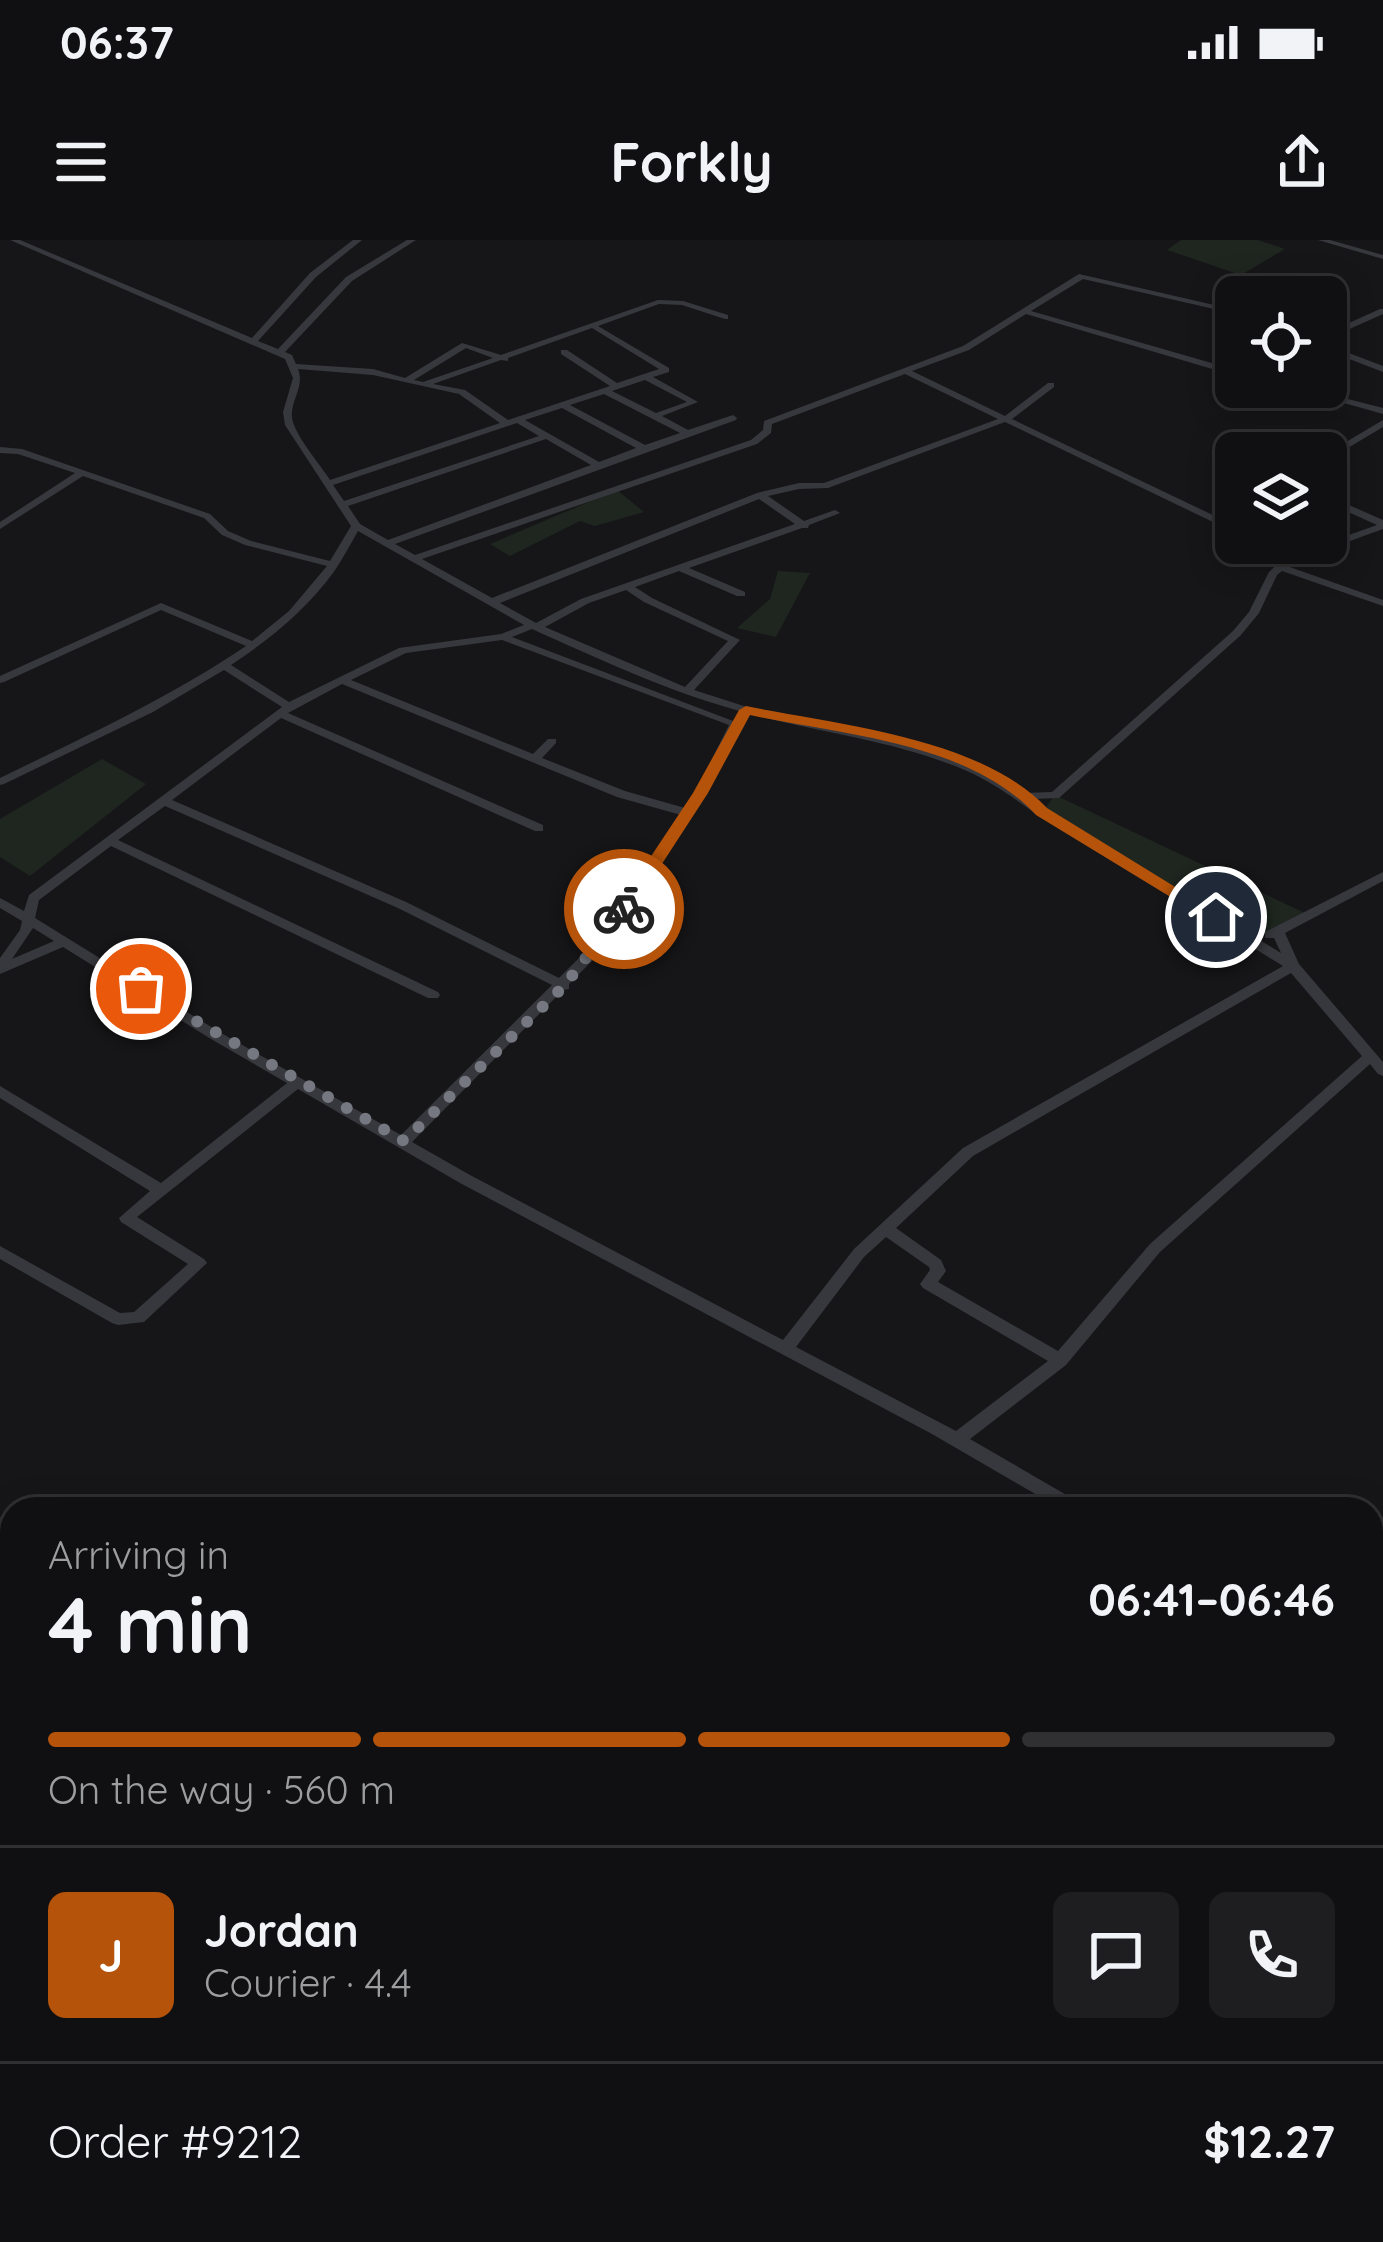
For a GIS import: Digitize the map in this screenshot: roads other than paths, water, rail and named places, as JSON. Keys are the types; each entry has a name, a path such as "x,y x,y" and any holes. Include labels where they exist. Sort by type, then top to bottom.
{"street":[{"path":"14,240 280,352 296,366 358,370 462,392 598,465"},
{"path":"253,342 313,275 358,240"},
{"path":"280,352 349,279 412,240"},
{"path":"1322,240 1383,257"},
{"path":"416,559 568,502 754,442 768,431 766,423 967,348 1082,276 1215,308"},
{"path":"423,385 666,301 724,317"},
{"path":"1347,327 1383,311"},
{"path":"1029,313 1215,367"},
{"path":"330,483 666,370 596,328"},
{"path":"406,381 465,345 505,359"},
{"path":"564,352 612,389 687,433"},
{"path":"1347,355 1383,369"},
{"path":"296,366 287,419 356,526 534,626 626,670 746,710 920,746 965,763 1027,796 1042,812 1293,966 1383,1071"},
{"path":"907,372 1215,520"},
{"path":"646,377 694,402 655,416"},
{"path":"493,602 760,495 825,486 1008,418 1051,386"},
{"path":"1347,402 1383,411"},
{"path":"563,405 645,448"},
{"path":"349,542 384,541 734,418"},
{"path":"1347,445 1383,423"},
{"path":"345,504 544,437"},
{"path":"0,450 19,451 206,516 248,543 331,564"},
{"path":"0,526 82,472"},
{"path":"760,495 805,526"},
{"path":"1347,508 1383,525"},
{"path":"2,903 33,898 284,710 403,650 503,637 626,586 835,513"},
{"path":"1042,812 1049,798 1237,633 1288,560 1383,525"},
{"path":"0,782 132,718 253,645 302,600 349,542 356,526"},
{"path":"677,567 741,594"},
{"path":"1280,568 1383,603"},
{"path":"626,586 648,601 735,640 687,691"},
{"path":"0,680 161,606 253,645"},
{"path":"503,637 735,724"},
{"path":"224,665 284,710 539,829"},
{"path":"341,680 621,794 688,813"},
{"path":"404,1141 598,947 688,813 746,710"},
{"path":"534,760 552,741"},
{"path":"1027,796 1049,798"},
{"path":"164,801 402,904 564,986"},
{"path":"110,841 434,995"},
{"path":"1250,938 1278,932 1383,876"},
{"path":"0,969 26,931 33,898"},
{"path":"2,903 465,1179 786,1348 1055,1497"},
{"path":"1278,932 1293,966"},
{"path":"0,969 63,942"},
{"path":"786,1348 859,1253 968,1152 1293,966"},
{"path":"956,1442 1060,1360 1155,1248 1368,1058"},
{"path":"0,1252 118,1319 130,1321 199,1263 127,1222 129,1214 298,1082"},
{"path":"0,1091 161,1190"},
{"path":"885,1228 936,1264 938,1271 928,1284 1060,1360"}]}
